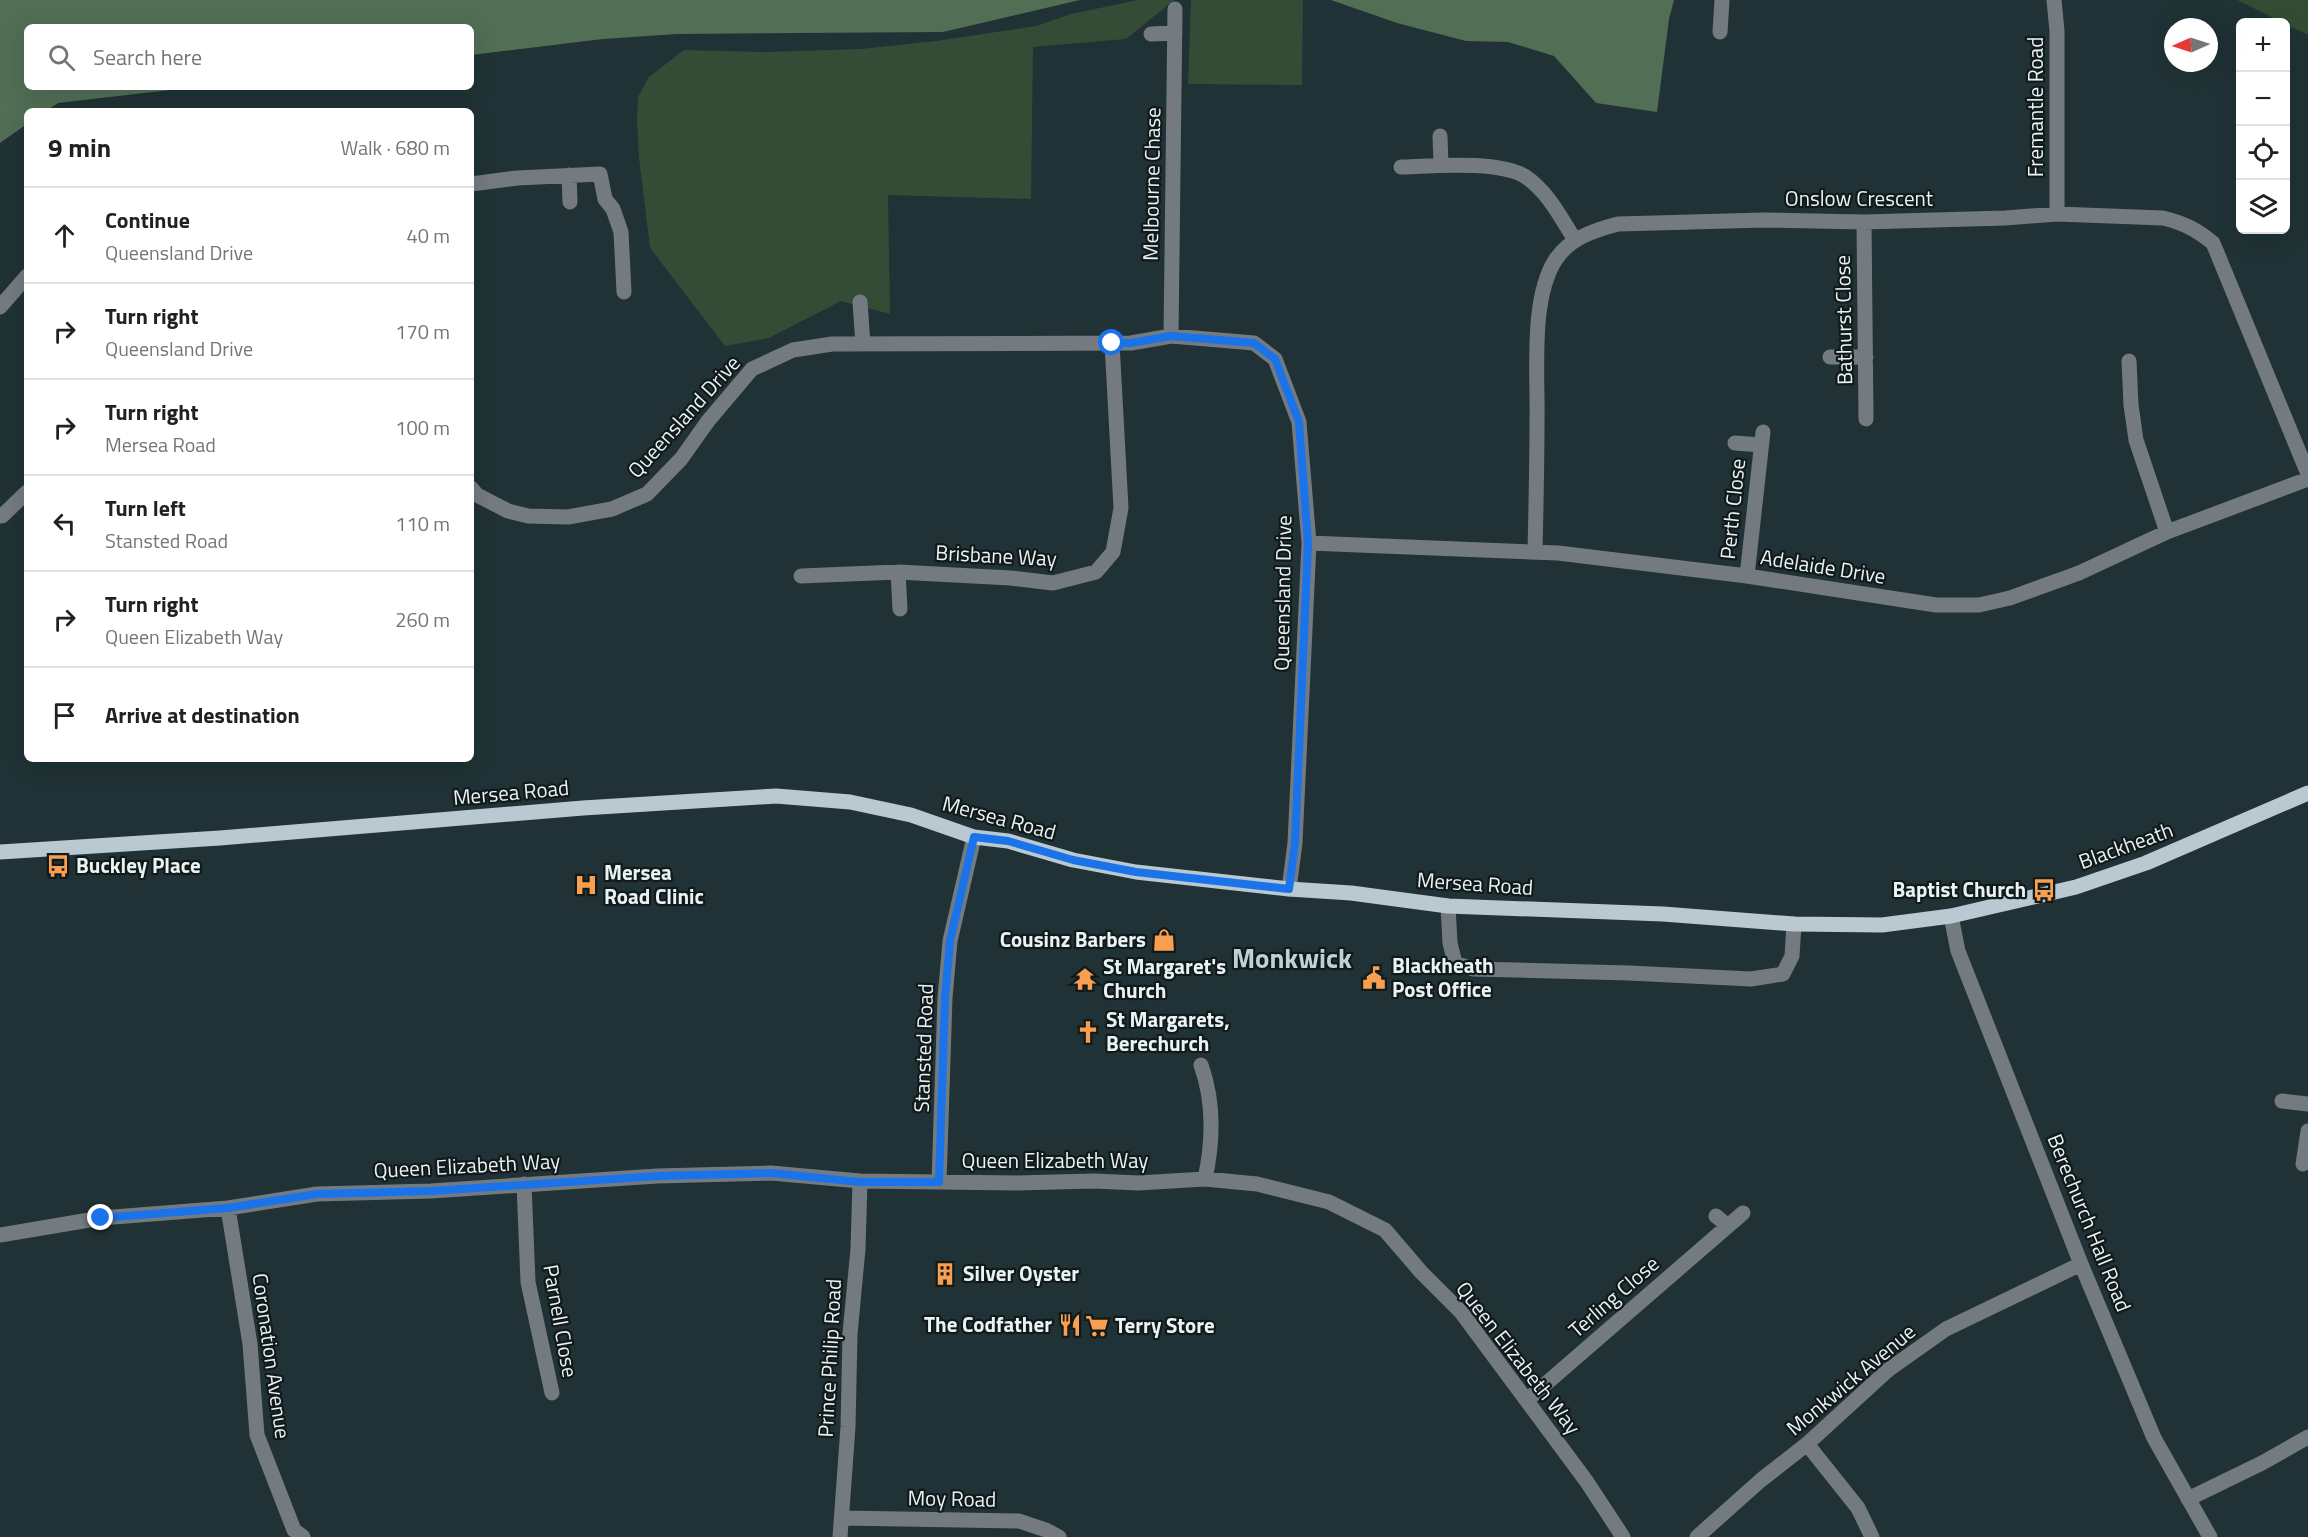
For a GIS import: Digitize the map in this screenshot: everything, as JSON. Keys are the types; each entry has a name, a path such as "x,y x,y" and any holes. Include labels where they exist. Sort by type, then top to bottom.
{"main road":[{"name":"Blackheath","path":"1951,916 2076,887 2146,863 2308,793"},
{"name":"Mersea Road","path":"0,852 220,838 583,808 776,796 850,802 911,815 974,837 1008,841 1073,860 1136,872 1289,889 1351,893 1448,906 1663,914 1794,924 1882,925 1951,916"}],"street":[{"path":"1720,32 1722,0"},
{"name":"Fremantle Road","path":"2054,0 2057,31 2057,214"},
{"name":"Melbourne Chase","path":"1171,336 1175,9"},
{"path":"1151,34 1175,33"},
{"path":"1440,136 1441,165"},
{"path":"1401,167 1490,166 1525,176 1549,198 1575,240"},
{"path":"474,184 517,178 600,174 605,199 613,209 621,232 624,292"},
{"path":"569,175 570,202"},
{"name":"Onslow Crescent","path":"1535,552 1537,339 1544,289 1556,259 1575,240 1596,229 1618,224 1764,220 1864,222 2005,218 2057,214 2163,218 2180,222 2197,230 2213,243 2308,474"},
{"name":"Bathurst Close","path":"1864,222 1866,419"},
{"path":"0,307 24,279"},
{"path":"860,302 863,344"},
{"name":"Queensland Drive","path":"474,492 508,511 528,516 568,517 612,509 647,494 681,459 708,421 753,369 793,350 832,344 1131,343 1171,336 1254,343 1275,359 1299,422 1308,543 1295,843 1289,889"},
{"name":"Brisbane Way","path":"801,576 898,572 1011,578 1053,584 1096,572 1113,552 1121,508 1112,343"},
{"path":"1830,357 1866,357"},
{"path":"2129,361 2131,405 2136,440 2167,532"},
{"name":"Perth Close","path":"1736,443 1762,439 1747,576"},
{"name":"Adelaide Drive","path":"1308,543 1558,553 1747,576 1936,605 1979,605 2010,598 2079,573 2167,532 2308,479"},
{"path":"2,516 24,495"},
{"path":"898,572 900,609"},
{"name":"Stansted Road","path":"940,1154 945,998 950,941 974,837"},
{"path":"1448,906 1450,943 1455,963 1473,969 1751,979 1784,974 1792,956 1794,924"},
{"name":"Berechurch Hall Road","path":"1951,916 1958,951 2081,1264 2154,1438 2210,1537"},
{"path":"1201,1065 1209,1092 1211,1152 1205,1179"},
{"path":"2282,1101 2308,1104"},
{"path":"2303,1164 2308,1131"},
{"name":"Queen Elizabeth Way","path":"939,1182 940,1154"},
{"name":"Queen Elizabeth Way","path":"0,1235 101,1218 228,1208 317,1194 431,1191 657,1176 771,1173 860,1182 1138,1183 1205,1179 1257,1184 1329,1202 1385,1230 1421,1272 1461,1312 1587,1482 1623,1537"},
{"name":"Prince Philip Road","path":"840,1537 860,1182"},
{"name":"Parnell Close","path":"524,1184 528,1282 552,1393"},
{"name":"Coronation Avenue","path":"228,1208 250,1344 257,1435 294,1530 303,1537"},
{"name":"Terling Close","path":"1527,1400 1743,1213"},
{"path":"1716,1216 1728,1226"},
{"name":"Monkwick Avenue","path":"1697,1537 1761,1480 1807,1444 1888,1370 1946,1329 2081,1264"},
{"path":"2188,1499 2262,1463 2308,1437"},
{"path":"1807,1444 1858,1508 1872,1537"},
{"name":"Moy Road","path":"842,1518 1019,1521 1059,1537"}],"green space":[{"path":"0,0 1080,0 943,32 677,34 603,39 474,55 474,24 24,24 24,90 170,90 58,103 50,108 24,108 24,126 0,143"},
{"path":"1138,0 1174,0 1126,39 1033,47 1031,199 888,195 890,314 841,301 769,338 725,346 650,248 639,158 638,97 649,77 684,50 765,52 861,49 936,41 1036,26 1071,14"},
{"path":"1191,0 1303,0 1302,85 1188,84"},
{"path":"1331,0 1674,0 1669,19 1657,112 1596,103 1554,56 1508,42 1466,41 1397,23"},
{"path":"2237,0 2308,0 2308,35 2290,26 2290,18 2274,18"}],"place":[{"name":"Buckley Place","path":"58,866"},
{"name":"Mersea Road Clinic","path":"586,885"},
{"name":"Baptist Church","path":"2044,890"},
{"name":"Cousinz Barbers","path":"1164,940"},
{"name":"Blackheath Post Office","path":"1374,978"},
{"name":"St Margaret's Church","path":"1085,979"},
{"name":"St Margarets, Berechurch","path":"1088,1032"},
{"name":"Silver Oyster","path":"945,1274"},
{"name":"The Codfather","path":"1070,1325"},
{"name":"Terry Store","path":"1097,1326"}],"district":[{"name":"Monkwick","path":"1292,959"}],"route":[{"path":"101,1218 228,1208 317,1194 431,1191 657,1176 771,1173 860,1182 939,1182 945,998 950,941 974,837 1008,841 1073,860 1136,872 1289,889 1295,843 1308,543 1299,422 1275,359 1254,343 1171,336 1131,343 1112,343"}]}
